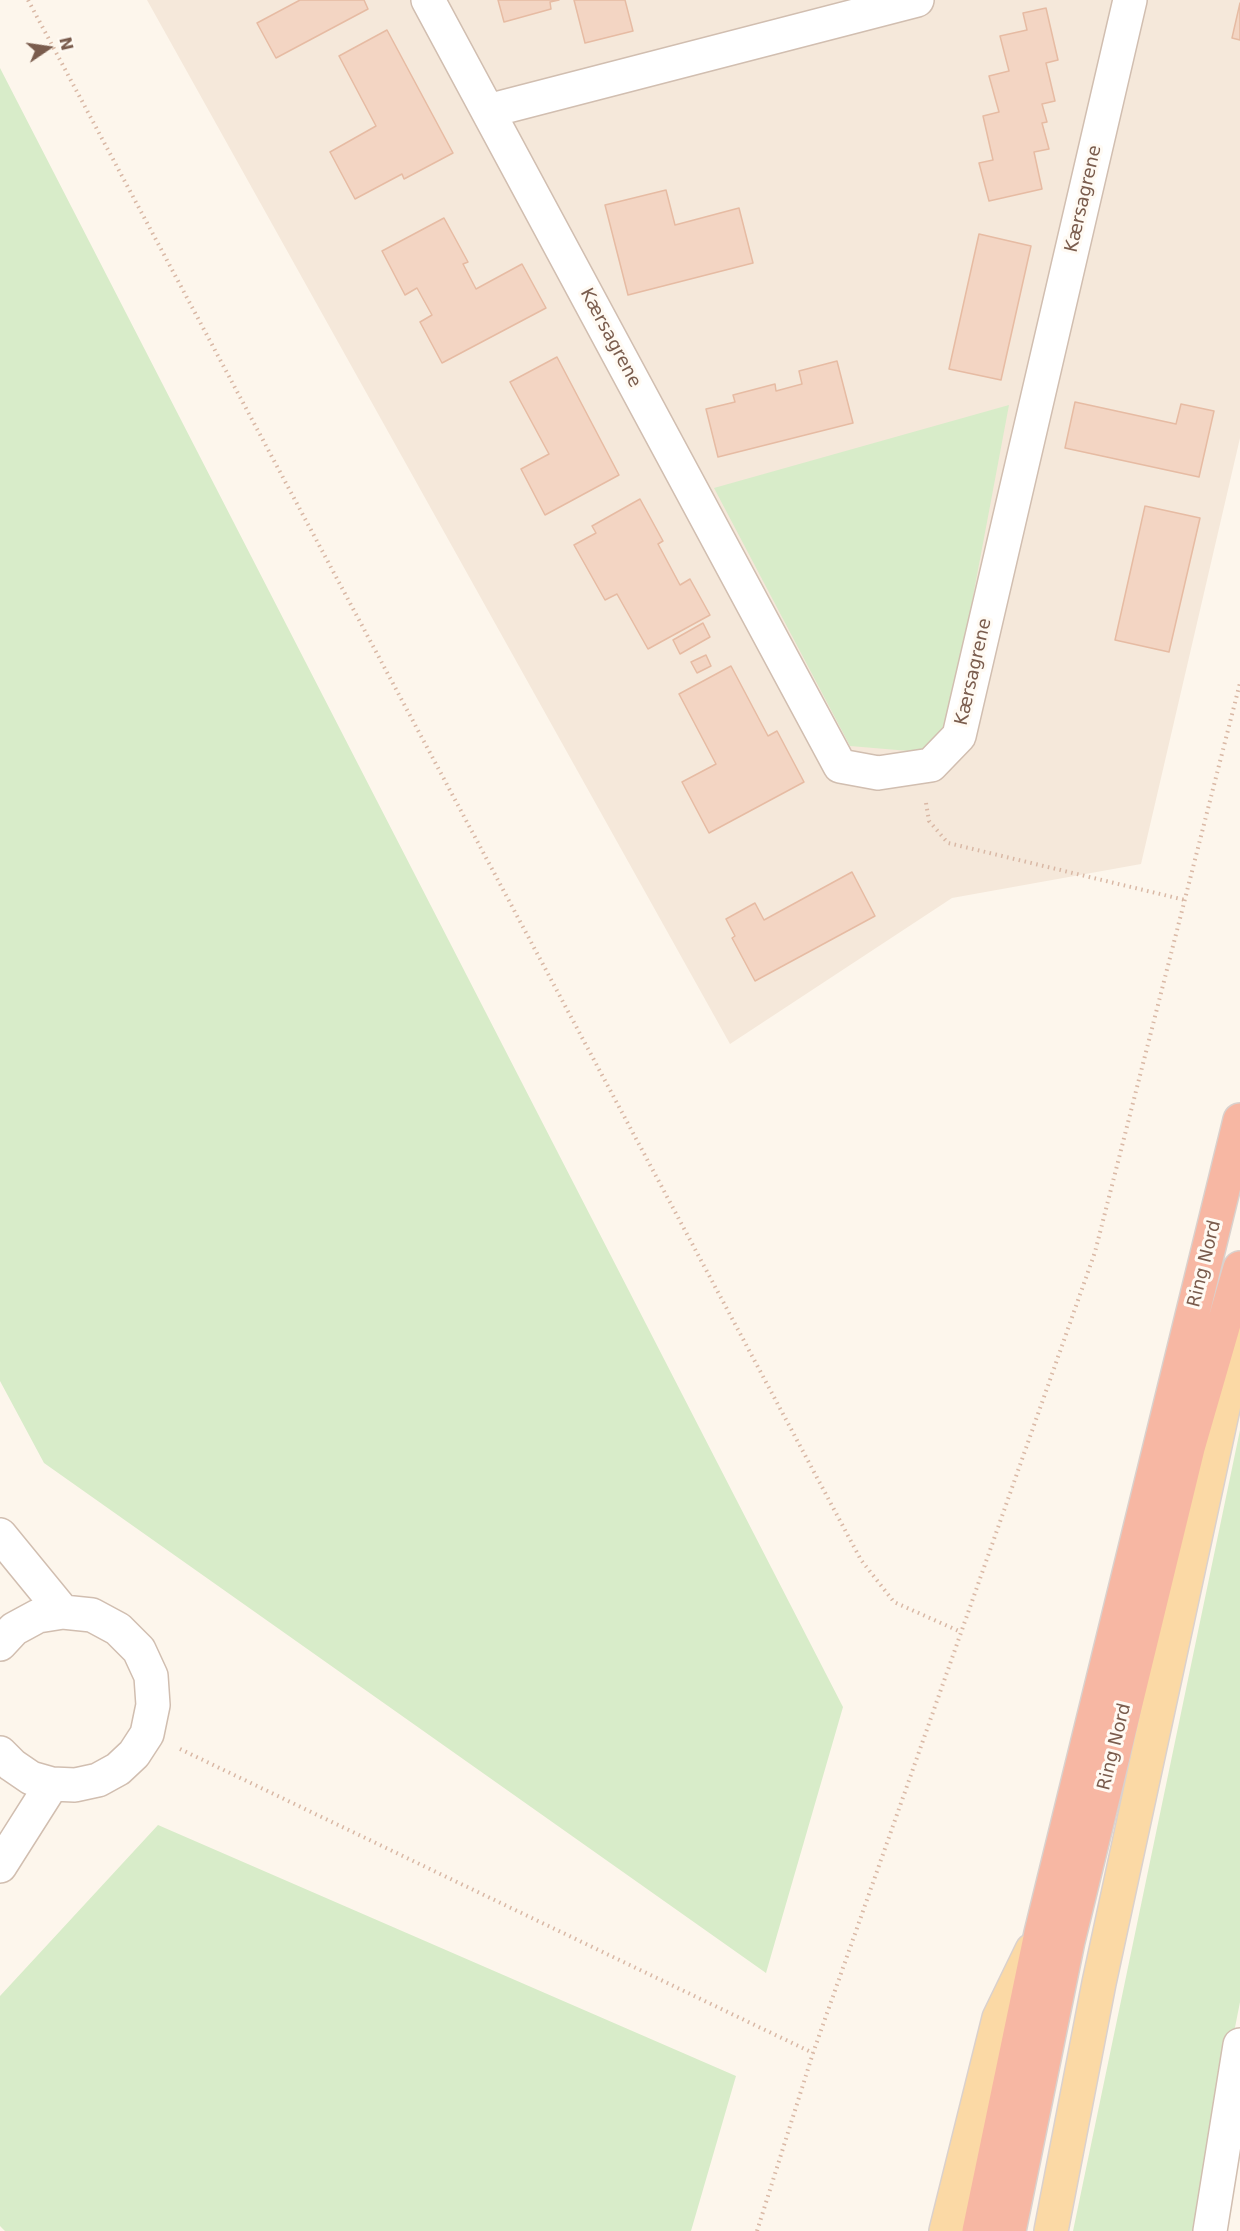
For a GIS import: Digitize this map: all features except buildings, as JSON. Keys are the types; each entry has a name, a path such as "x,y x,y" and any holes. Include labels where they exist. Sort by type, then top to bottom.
{"highway":[{"name":"Ring Nord","path":"979,2231 1041,1933 1240,1120"},
{"name":"Ring Nord","path":"1009,2231 1068,1941 1188,1448 1240,1268"}],"main road":[{"path":"1051,2231 1099,1983 1240,1319"},
{"path":"946,2231 999,2018 1041,1933"}],"street":[{"name":"Kærsagrene","path":"428,0 840,766 878,773 931,765 959,736 1131,0"},
{"path":"488,111 917,0"},
{"path":"0,1535 63,1612"},
{"path":"0,1644 14,1629 38,1617 63,1612 92,1616 118,1629 139,1650 151,1676 153,1706 147,1734 134,1754 118,1769 86,1783 52,1784 31,1778 12,1765 0,1753"},
{"path":"0,1866 52,1784"},
{"path":"1210,2231 1240,2045"}],"path":[{"path":"28,0 861,1560 894,1602 961,1632"},
{"path":"757,2231 813,2053 1095,1252 1240,683"},
{"path":"918,767 929,821 948,843 1185,900"},
{"path":"147,1734 813,2053"}],"shaded area":[{"path":"147,0 1240,0 1240,438 1141,864 952,898 730,1044"}],"green space":[{"path":"0,68 843,1707 766,1973 44,1463 0,1381"},
{"path":"1009,405 949,724 921,752 850,746 714,488"},
{"path":"1240,1430 1240,2002 1195,2231 1073,2231"},
{"path":"158,1825 736,2076 691,2231 5,2231 0,2226 0,1996"}]}
